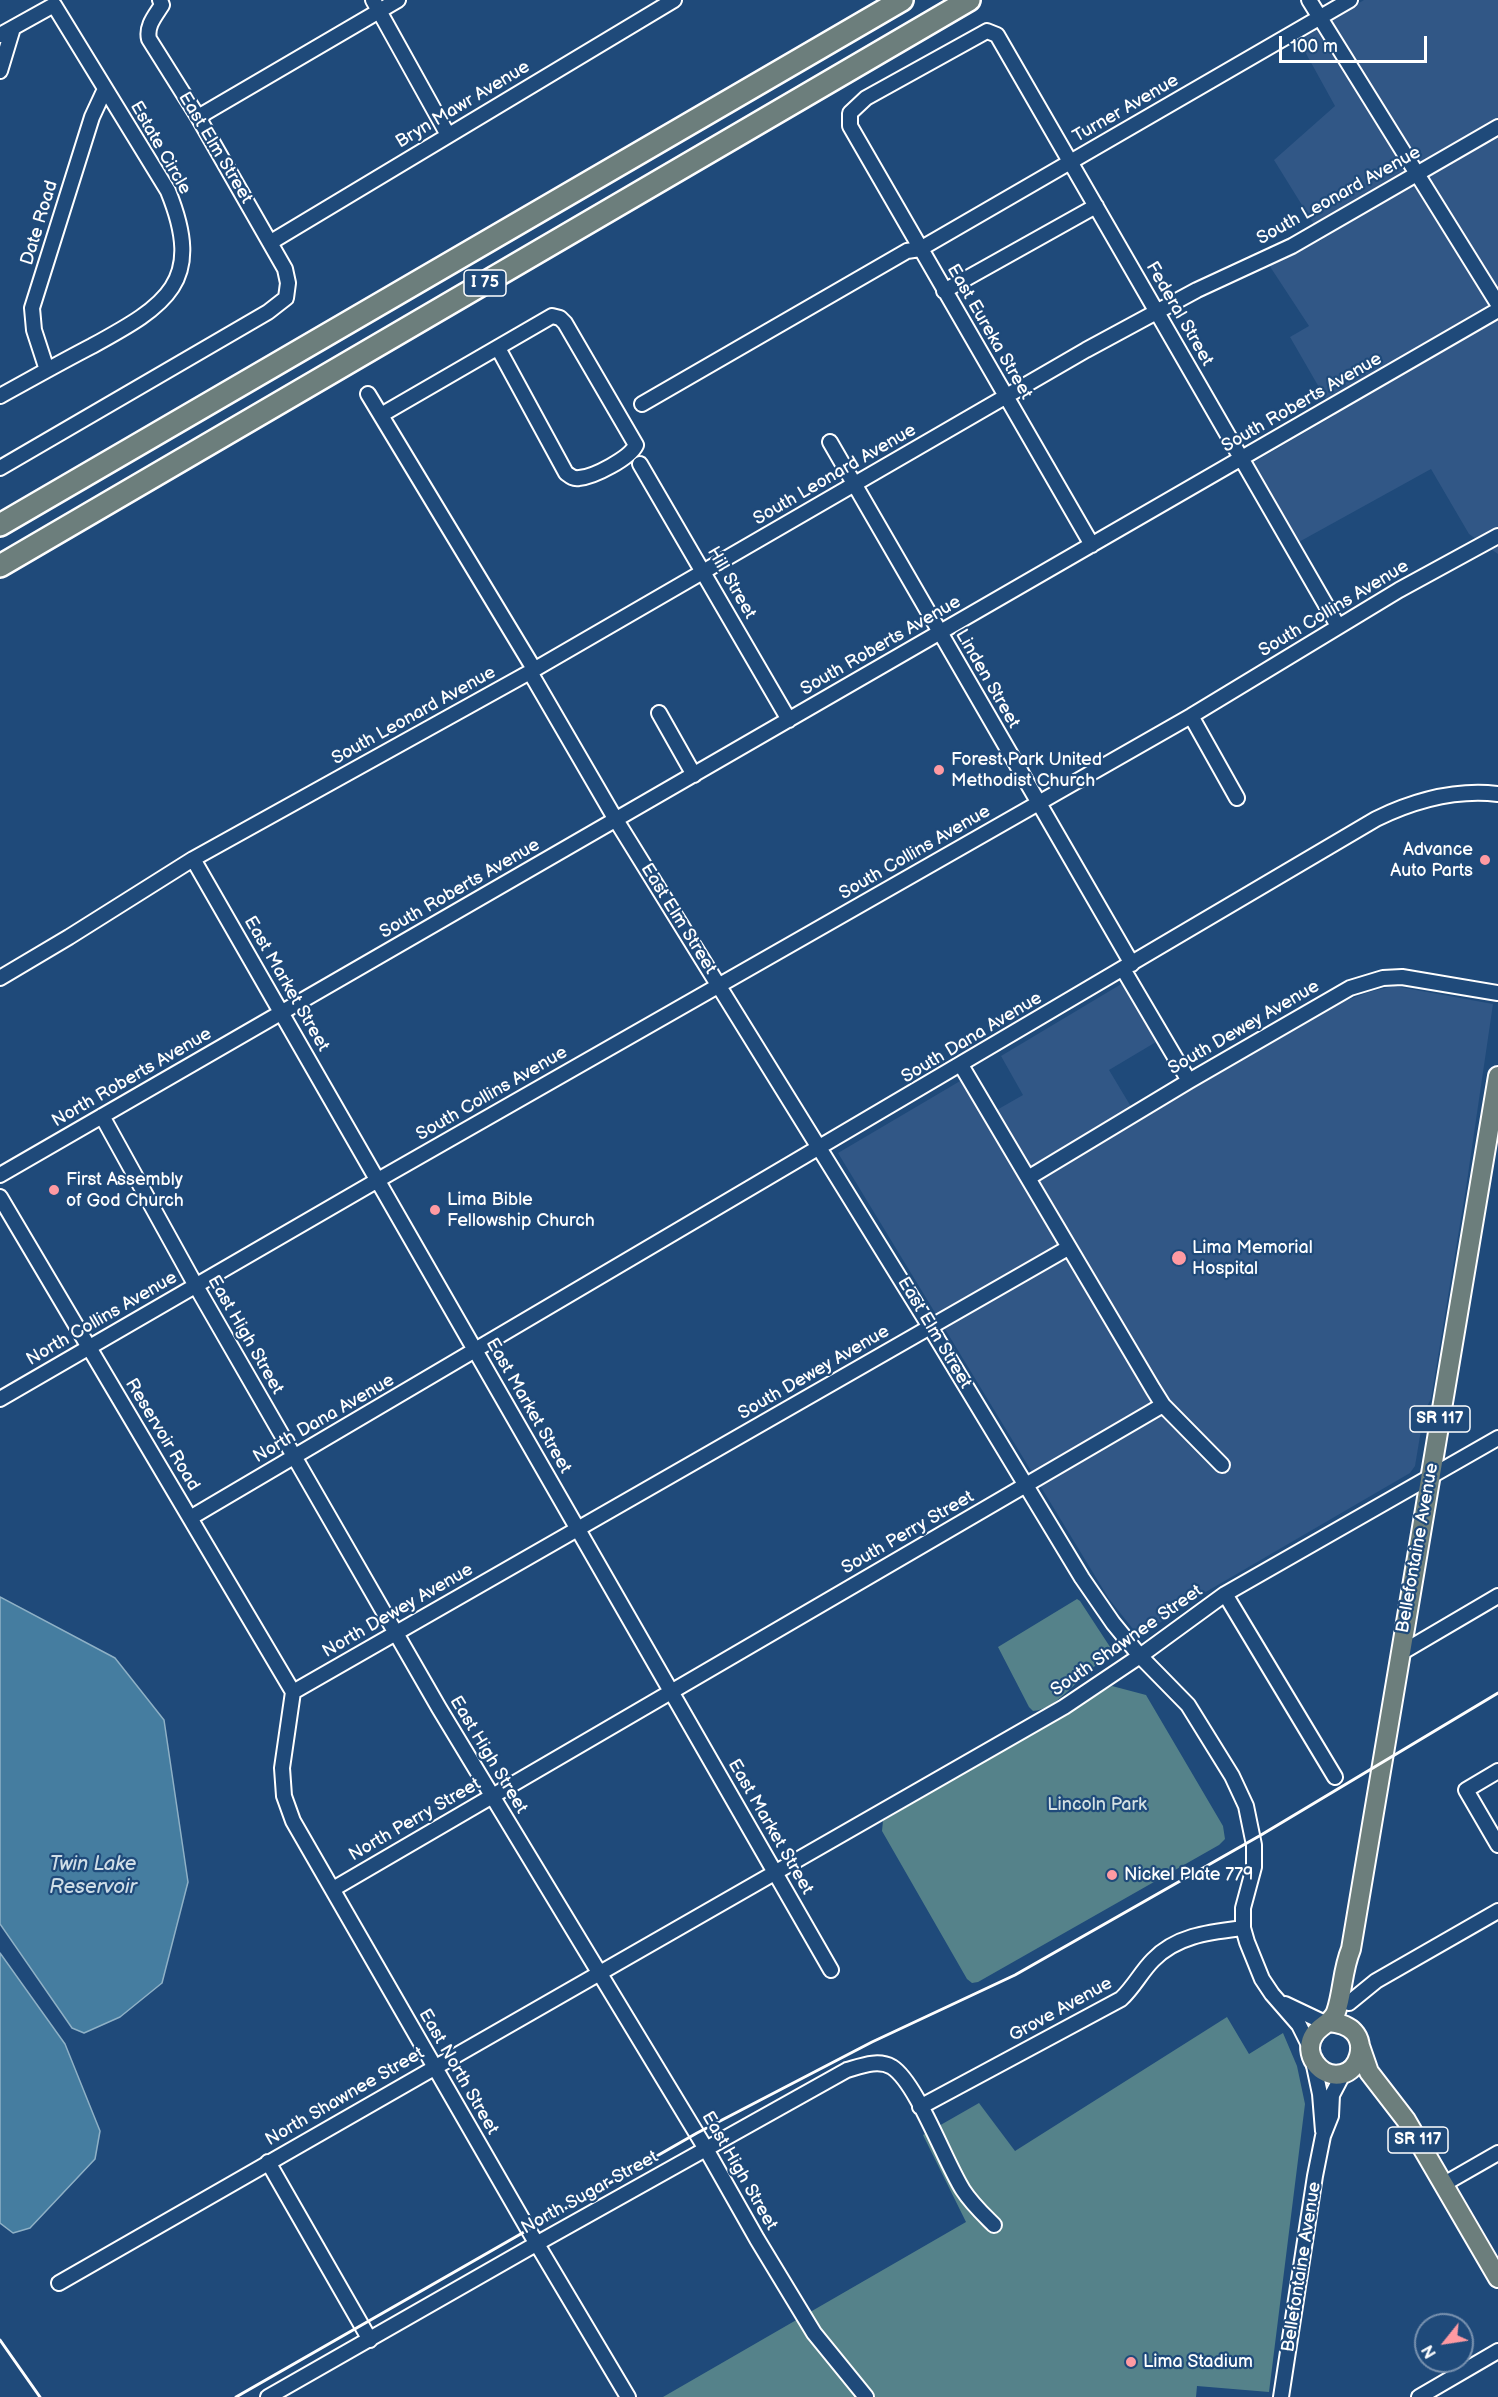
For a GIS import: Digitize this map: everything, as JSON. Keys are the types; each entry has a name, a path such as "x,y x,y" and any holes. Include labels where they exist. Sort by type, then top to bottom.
{"highway":[{"path":"468,254 471,248 879,0"},
{"name":"I 75","path":"0,525 902,0"},
{"name":"I 75","path":"0,566 969,0"},
{"path":"773,115 780,115 818,98 986,0"}],"main road":[{"name":"Bellefontaine Avenue","path":"1327,2022 1335,2016 1338,2007 1344,1967 1351,1949 1498,1076"},
{"name":"Bellefontaine Avenue","path":"1351,1949 1353,1968 1350,2016 1359,2042"},
{"path":"1327,2022 1347,2026 1359,2042 1356,2063 1344,2074"},
{"name":"SR 117","path":"1327,2022 1314,2034 1311,2054 1329,2073 1344,2074 1389,2098"},
{"name":"SR 117","path":"1359,2042 1369,2072 1406,2120 1498,2278"}],"street":[{"path":"198,117 376,6 398,0"},
{"name":"Bryn Mawr Avenue","path":"271,242 674,0"},
{"path":"1309,0 1498,304"},
{"name":"Turner Avenue","path":"642,404 907,251 920,249 1350,0"},
{"name":"East Elm Street","path":"0,468 268,312 286,298 288,283 285,269 271,242 198,117 149,39 148,31 151,22 164,2"},
{"name":"Estate Circle","path":"0,396 134,323 156,308 167,296 180,269 182,231 168,191 54,5 6,31"},
{"path":"376,6 448,135"},
{"path":"0,71 6,31"},
{"name":"Federal Street","path":"981,33 992,32 997,35 1338,627"},
{"name":"East Eureka Street","path":"981,33 856,105 850,113 849,120 855,137 1092,545"},
{"name":"Date Road","path":"47,370 34,330 32,308 92,117 105,89"},
{"name":"South Leonard Avenue","path":"0,978 193,860 532,670 855,485 1005,396 1197,290 1292,246 1498,127"},
{"path":"944,291 1096,206"},
{"name":"South Roberts Avenue","path":"281,1013 1498,310"},
{"path":"381,415 552,316 560,318 636,445 632,453 590,476 578,479 571,477 566,473 498,348"},
{"name":"East Elm Street","path":"368,394 532,670 616,820 1096,1600 1140,1656 1195,1715 1232,1776 1246,1806 1254,1845 1254,1867 1243,1908 1243,1928 1255,1966 1272,1994 1299,2025 1311,2054"},
{"name":"Linden Street","path":"830,442 1038,803 1189,1081"},
{"name":"Hill Street","path":"640,464 789,720"},
{"name":"South Collins Avenue","path":"378,1180 1191,716 1454,558 1498,536"},
{"path":"659,713 694,775"},
{"path":"1191,716 1237,798"},
{"name":"South Dana Avenue","path":"475,1351 1395,810 1434,798 1468,792 1498,794"},
{"name":"East Market Street","path":"193,860 831,1970"},
{"name":"South Dewey Avenue","path":"1028,1178 1350,988 1368,981 1392,977 1420,978 1498,993"},
{"name":"North Roberts Avenue","path":"0,1175 281,1013"},
{"path":"961,1065 1163,1405 1222,1465"},
{"name":"East High Street","path":"102,1116 196,1286 395,1634 491,1795 706,2148 757,2239 814,2333 866,2397"},
{"name":"North Collins Avenue","path":"0,1399 378,1180"},
{"name":"Reservoir Road","path":"0,1197 293,1692"},
{"name":"South Dewey Avenue","path":"578,1529 1068,1248"},
{"name":"North Dana Avenue","path":"190,1518 475,1351"},
{"name":"South Perry Street","path":"671,1691 1163,1405"},
{"name":"South Shawnee Street","path":"774,1871 1064,1707 1140,1656 1225,1594 1498,1438"},
{"name":"North Dewey Avenue","path":"293,1692 578,1529"},
{"path":"1225,1594 1335,1778"},
{"path":"1401,1653 1498,1596"},
{"name":"North Perry Street","path":"333,1889 671,1691"},
{"name":"East North Street","path":"293,1692 283,1757 282,1785 287,1807 536,2244 628,2397"},
{"path":"1498,1772 1466,1790 1498,1845"},
{"name":"North Shawnee Street","path":"59,2283 774,1871"},
{"path":"1350,1994 1498,1911"},
{"name":"Grove Avenue","path":"920,2107 1121,2000 1154,1959 1167,1948 1184,1939 1202,1934 1243,1928"},
{"name":"East Elm Street","path":"1278,2000 1327,2022"},
{"name":"Bellefontaine Avenue","path":"1311,2054 1320,2094 1323,2136"},
{"name":"North Sugar Street","path":"268,2397 847,2070 867,2064 890,2066 909,2084 920,2107"},
{"name":"Bellefontaine Avenue","path":"1281,2397 1323,2136 1331,2116 1334,2090 1344,2074"},
{"path":"920,2107 962,2189 975,2207 994,2224"},
{"path":"1444,2184 1498,2153"},
{"path":"268,2163 370,2340"},
{"path":"1419,2397 1498,2351"}],"shaded area":[{"path":"1364,0 1498,0 1498,554 1469,534 1431,469 1288,548 1240,470 1335,415 1290,337 1309,326 1269,265 1323,239 1274,160 1335,106 1298,39"},
{"name":"Lima Memorial Hospital","path":"1123,983 1156,1042 1109,1070 1139,1120 1345,1001 1369,992 1394,986 1493,1004 1466,1188 1431,1399 1424,1412 1415,1466 1410,1473 1192,1600 1144,1634 1137,1634 1109,1599 838,1153 972,1074 995,1111 1023,1095 1001,1056"}],"green space":[{"path":"1077,1599 1114,1653 1095,1666 1058,1700 1033,1711 998,1647"},
{"name":"Lincoln Park","path":"1112,1686 1146,1695 1223,1826 1225,1839 1219,1845 978,1982 972,1983 967,1979 882,1831 883,1821"},
{"path":"1227,2017 1249,2054 1283,2033 1297,2066 1305,2104 1269,2392 1197,2386 1196,2397 663,2397 966,2222 923,2135 979,2103 1015,2151"}],"water":[{"name":"Twin Lake Reservoir","path":"0,1597 115,1658 164,1720 188,1882 162,1983 120,2017 84,2033 72,2028 0,1924"},
{"path":"0,1953 65,2044 100,2131 95,2159 30,2228 13,2233 0,2223"}],"railway":[{"path":"236,2397 697,2133 872,2042 1015,1975 1261,1835 1498,1693"},
{"path":"0,2340 40,2397"}],"place":[{"name":"Forest Park United Methodist Church","path":"939,770"},
{"name":"Advance Auto Parts","path":"1485,860"},
{"name":"First Assembly of God Church","path":"54,1190"},
{"name":"Lima Bible Fellowship Church","path":"435,1210"},
{"name":"Lima Memorial Hospital","path":"1179,1258"},
{"name":"Nickel Plate 779","path":"1112,1875"},
{"name":"Lima Stadium","path":"1131,2362"}]}
